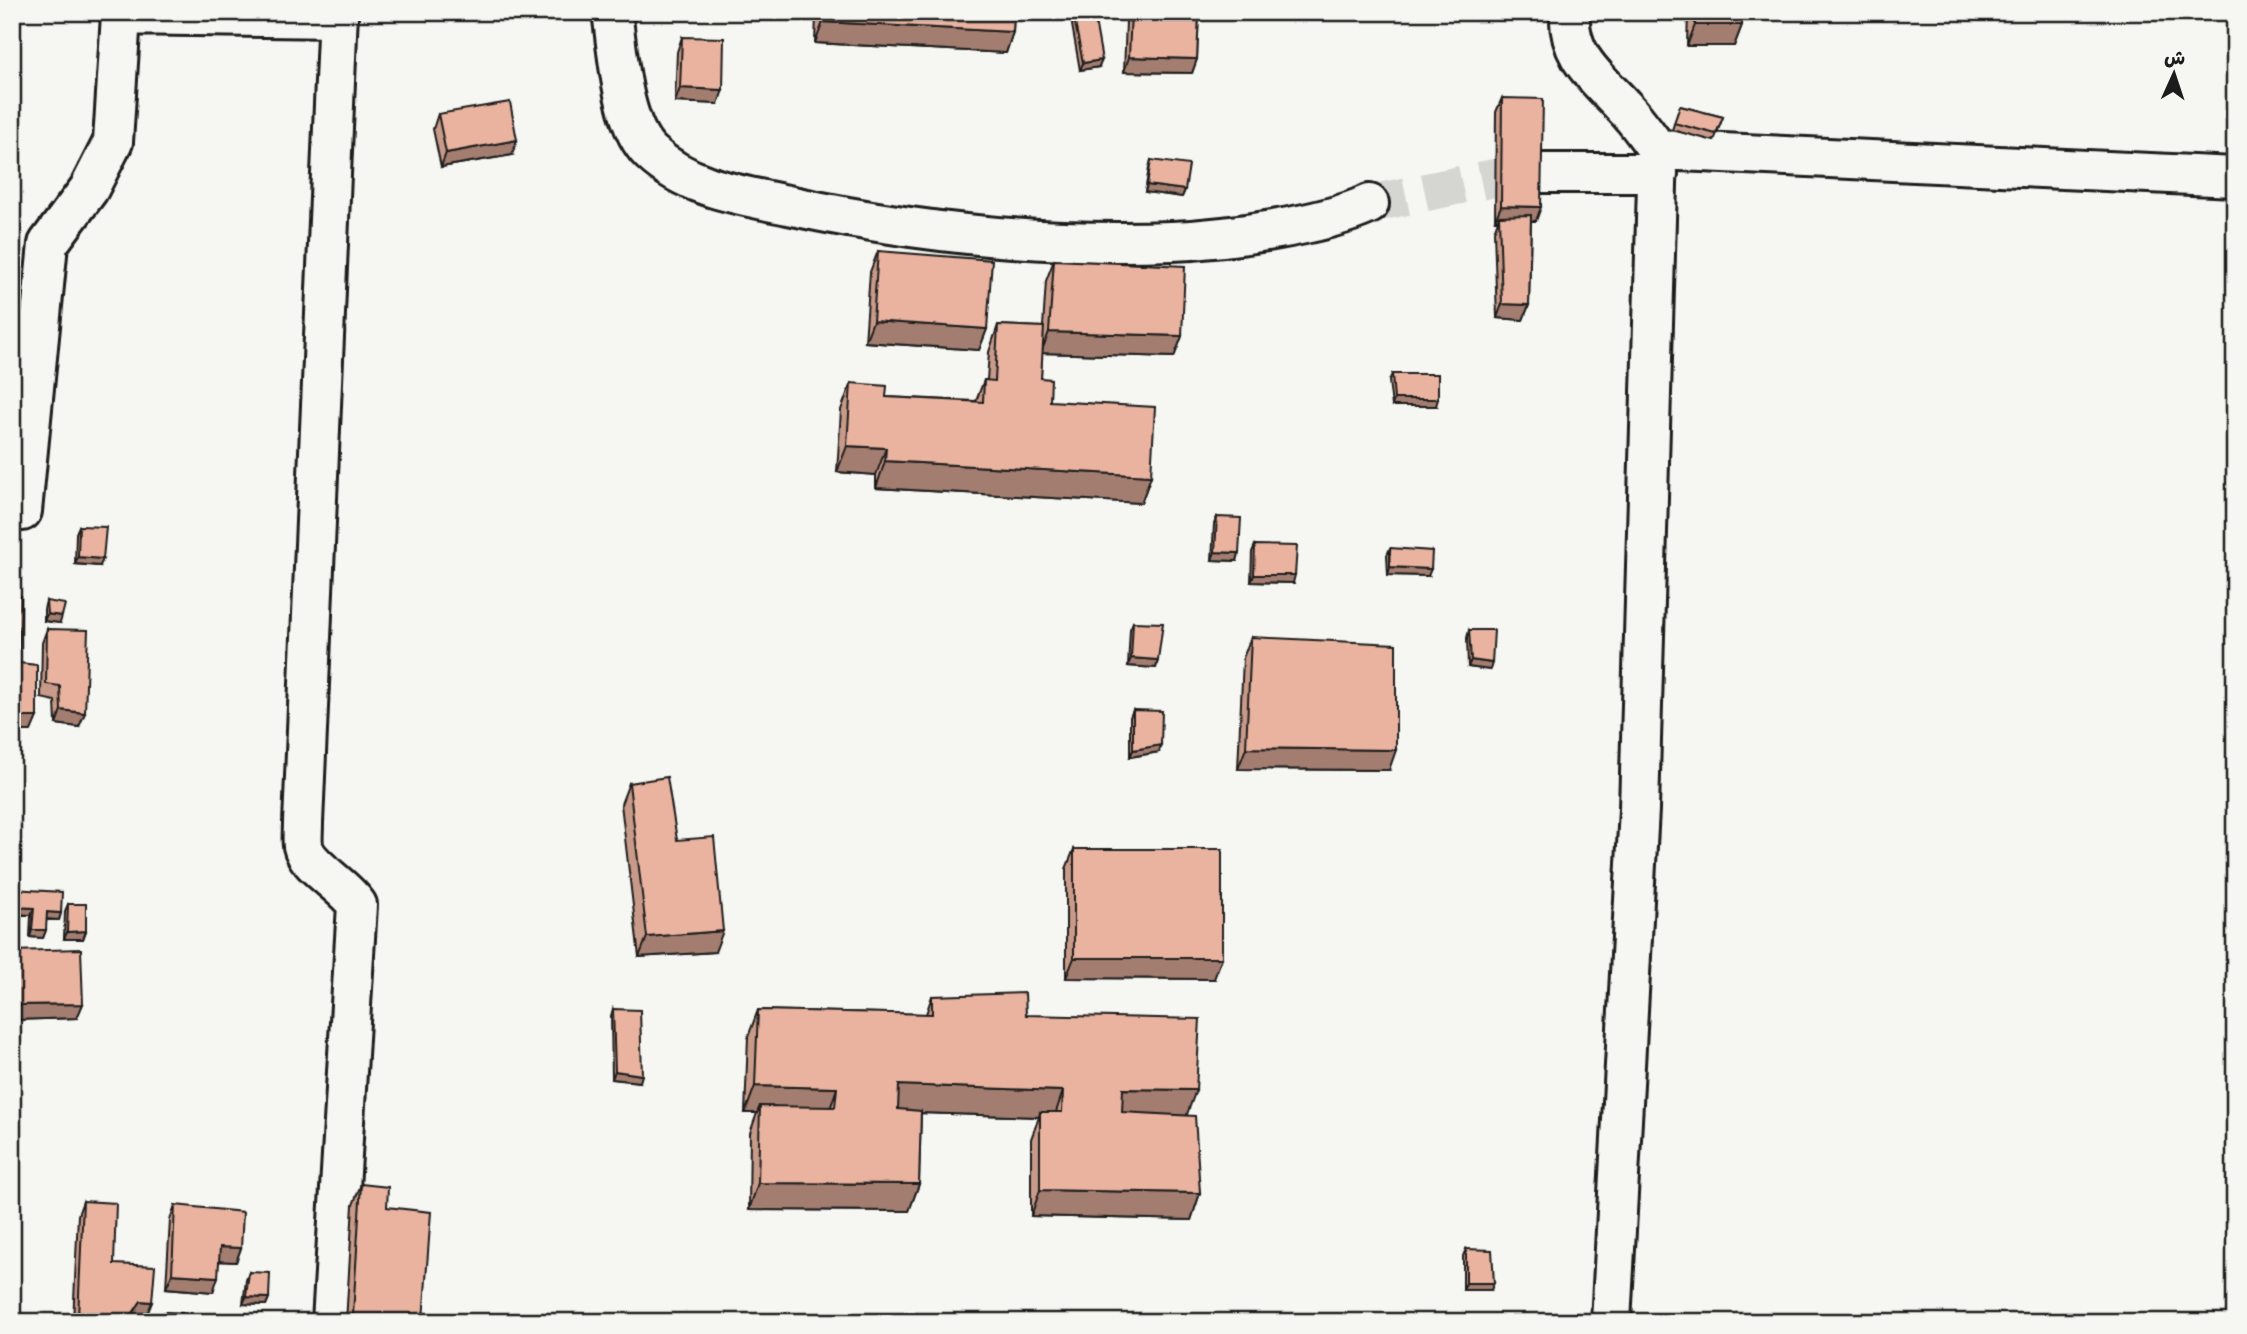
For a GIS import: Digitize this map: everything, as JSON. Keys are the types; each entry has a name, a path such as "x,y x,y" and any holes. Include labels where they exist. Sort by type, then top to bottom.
{"street":[{"path":"612,12 634,128 649,152 669,167 716,189 891,224 1106,242 1175,241 1239,233 1346,215 1369,204"},
{"path":"1570,12 1569,29 1582,64 1624,107 1658,162 1639,809 1611,1322"},
{"path":"12,499 22,511 48,244 89,189 113,142 121,15 338,15 303,823 303,848 311,861 349,893 357,905 332,1322"},
{"path":"1518,173 1658,162 2235,177"}],"building":[{"path":"823,12 1014,12 1013,32 823,22"},
{"path":"1131,12 1199,12 1197,59 1129,57"},
{"path":"1695,12 1742,12 1742,25 1695,25"},
{"path":"1094,15 1102,60 1083,63 1074,18"},
{"path":"682,37 724,38 723,90 680,88"},
{"path":"1502,98 1543,99 1541,207 1501,206"},
{"path":"510,102 517,140 446,153 438,114"},
{"path":"1680,106 1723,117 1716,134 1674,123"},
{"path":"1151,160 1189,165 1185,190 1147,185"},
{"path":"1531,215 1529,305 1502,304 1499,216"},
{"path":"878,251 992,260 987,329 873,321"},
{"path":"1054,260 1185,266 1182,336 1049,332"},
{"path":"998,325 1044,327 1041,378 1051,379 1050,401 1155,407 1151,476 885,461 886,448 847,446 851,383 887,386 886,397 983,402 984,380 995,381"},
{"path":"1392,374 1438,374 1438,399 1394,399"},
{"path":"1217,517 1241,518 1239,553 1215,552"},
{"path":"79,526 106,527 103,559 78,557"},
{"path":"1255,545 1297,546 1295,575 1254,575"},
{"path":"1390,548 1432,551 1431,569 1390,567"},
{"path":"12,596 21,596 19,663 37,665 37,717 12,717"},
{"path":"46,601 65,604 62,616 47,614"},
{"path":"1133,622 1163,623 1158,660 1131,658"},
{"path":"47,629 88,630 85,713 61,710 60,686 46,684"},
{"path":"1469,630 1494,630 1492,663 1471,660"},
{"path":"1251,637 1396,644 1396,750 1246,748"},
{"path":"1133,710 1162,711 1161,745 1133,750"},
{"path":"667,777 677,840 714,837 723,931 647,937 629,783"},
{"path":"1074,849 1222,849 1222,958 1074,958"},
{"path":"12,889 62,892 61,913 47,912 46,930 32,930 34,908 17,907 16,945 12,945"},
{"path":"68,904 86,904 86,931 67,932"},
{"path":"81,949 83,1004 12,1005 12,951"},
{"path":"1025,993 1026,1015 1200,1019 1196,1090 1123,1089 1122,1112 1195,1116 1200,1193 1040,1190 1040,1112 1062,1112 1063,1091 899,1085 898,1109 921,1111 919,1184 758,1183 760,1106 835,1107 837,1088 755,1086 758,1010 932,1014 932,996"},
{"path":"613,1009 640,1010 642,1075 615,1071"},
{"path":"361,1184 388,1187 387,1207 431,1212 423,1320 353,1315"},
{"path":"83,1201 116,1203 114,1264 155,1266 152,1302 141,1301 127,1322 78,1319"},
{"path":"175,1205 243,1212 241,1248 220,1247 218,1277 172,1274"},
{"path":"1466,1249 1492,1250 1494,1283 1466,1283"},
{"path":"249,1272 270,1273 269,1298 246,1297"},
{"path":"165,1312 182,1313 181,1322 165,1322"},
{"path":"236,1315 257,1316 257,1322 236,1322"}],"tunnel":[{"path":"1369,204 1518,173"}]}
